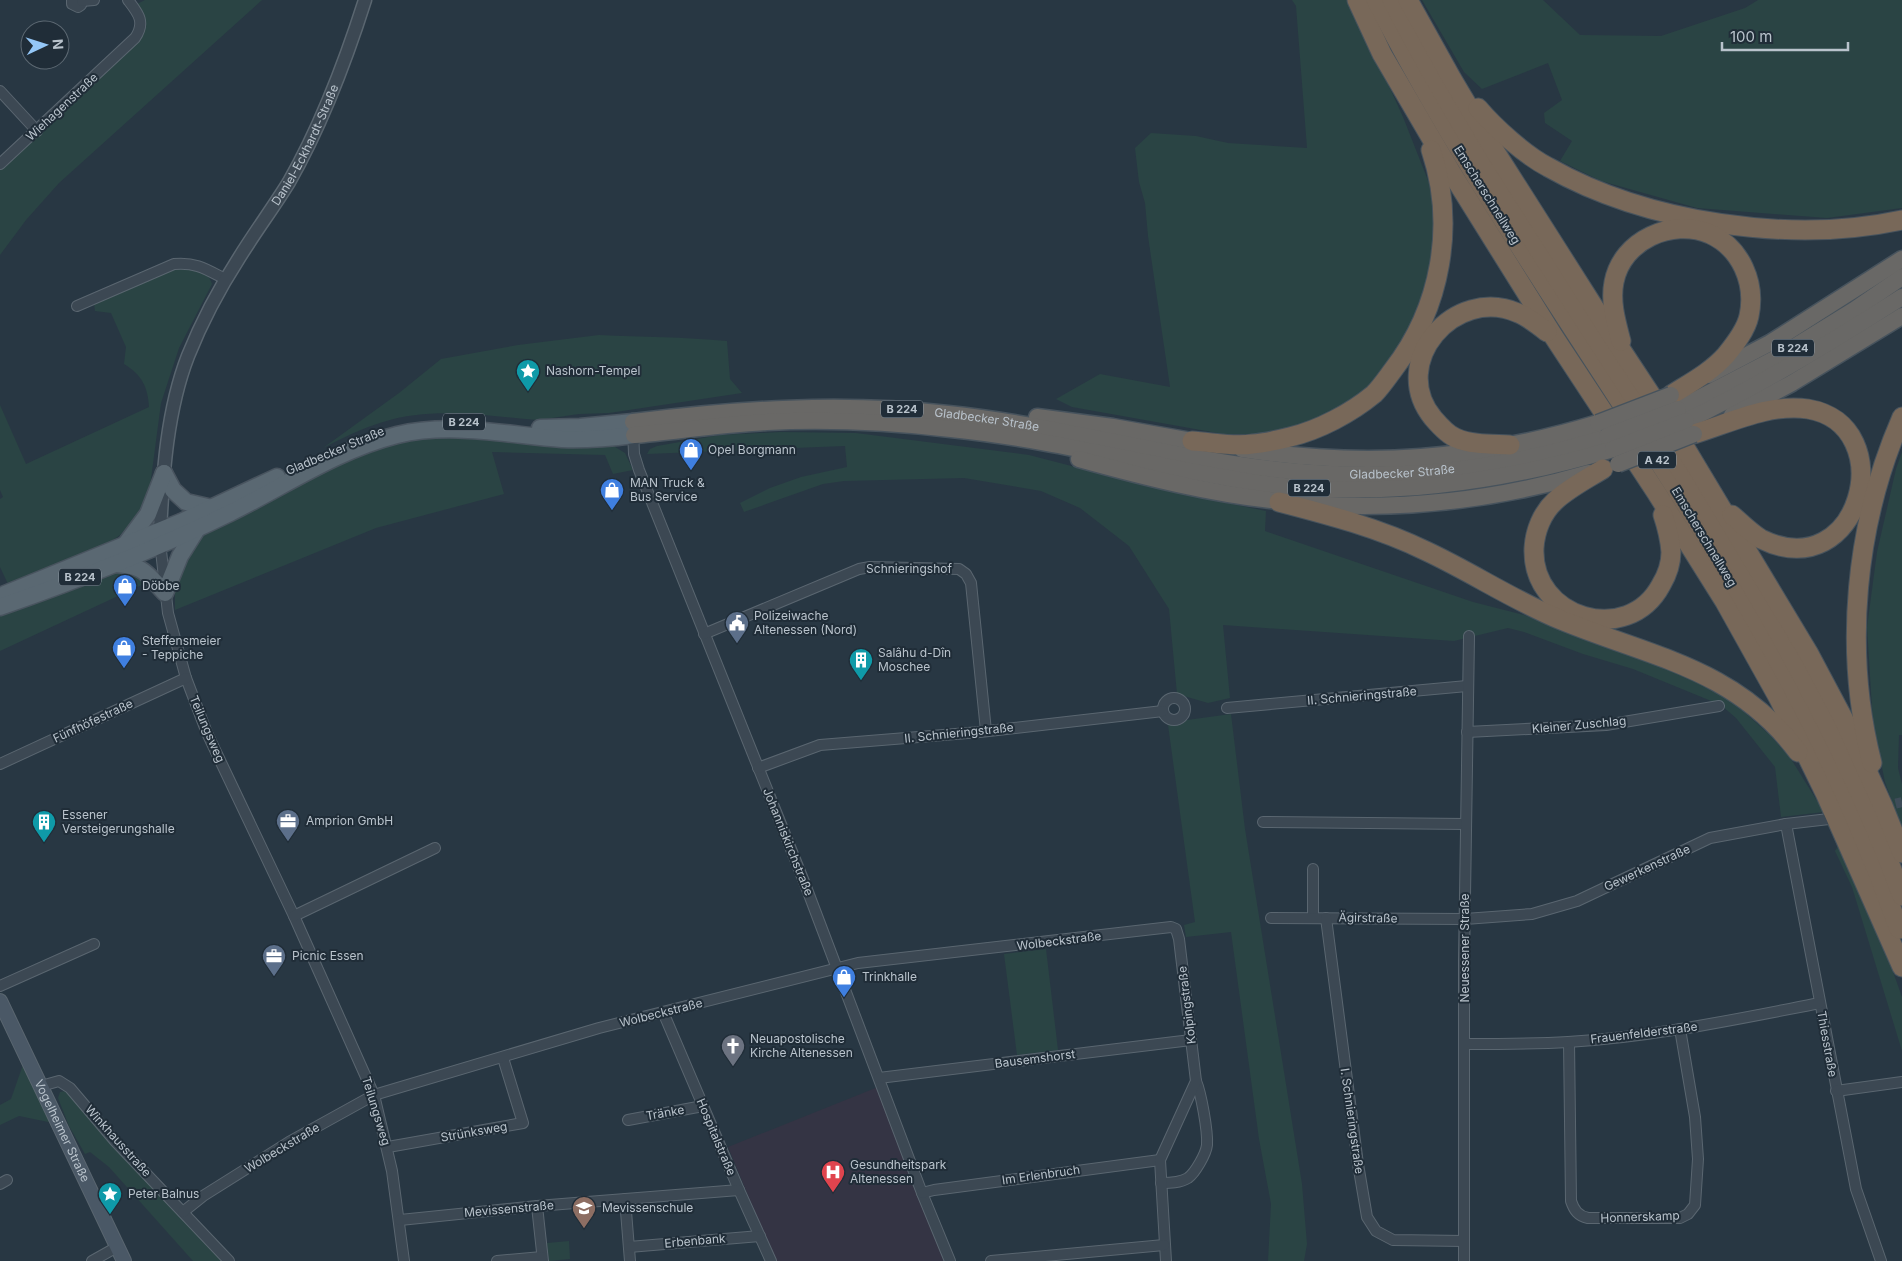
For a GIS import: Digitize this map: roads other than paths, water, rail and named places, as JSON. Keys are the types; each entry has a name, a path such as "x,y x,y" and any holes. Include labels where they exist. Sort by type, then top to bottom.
{"highway":[{"path":"1357,0 1382,54 1451,172 1554,337 1656,492 1725,602 1778,697 1825,793 1902,967"},
{"name":"Emscherschnellweg","path":"1376,0 1403,53 1470,168 1675,488 1780,665 1813,727 1862,833 1902,939"},
{"name":"Emscherschnellweg","path":"1392,0 1416,47 1482,160 1723,539 1797,665 1858,787 1902,896"},
{"path":"1408,0 1452,79 1521,193 1678,436 1810,654 1843,718 1902,853"},
{"path":"1452,79 1492,124 1546,166 1613,197 1694,219 1762,228 1823,229 1864,226 1902,220"},
{"path":"1192,441 1251,445 1291,437 1318,427 1359,405 1375,393 1403,357 1427,308 1439,272 1442,240 1443,214 1439,181 1419,116"},
{"path":"1630,363 1621,341 1612,300 1614,280 1622,262 1635,246 1651,235 1670,229 1700,231 1710,234 1727,244 1740,260 1748,278 1751,298 1748,317 1740,336 1726,355 1713,367 1682,414"},
{"path":"1682,414 1770,343 1902,259"},
{"name":"Gladbecker Straße","path":"633,428 806,421 902,424 1006,435 1246,481 1326,489 1403,488 1476,481 1534,471 1608,448 1682,414 1854,310 1902,277"},
{"name":"Gladbecker Straße","path":"1682,414 1728,400 1785,369 1902,297"},
{"path":"1510,445 1456,438 1438,424 1425,408 1420,390 1419,371 1423,352 1432,336 1446,322 1462,312 1481,307 1500,307 1518,313 1554,337"},
{"path":"1279,502 1364,506 1444,502 1520,490 1682,414 1792,383 1902,316"},
{"name":"Gladbecker Straße","path":"633,428 710,413 805,407 904,409 1060,431 1219,462 1326,474 1401,474 1475,467 1532,456 1608,448"},
{"path":"1682,414 1764,412 1788,408 1809,409 1842,423 1854,437 1862,454 1866,473 1864,492 1858,510 1847,525 1832,537 1815,545 1796,547 1777,545 1760,538 1732,515 1711,490"},
{"path":"950,414 1007,414 1060,420 1290,456 1364,460 1439,456 1536,440 1608,448"},
{"path":"1883,806 1860,707 1856,674 1856,634 1862,565 1877,487 1892,440 1902,417"},
{"path":"1006,435 1116,469 1188,486 1279,502 1357,524 1402,540 1555,618 1686,666 1714,680 1756,708 1775,725 1803,760 1825,793"},
{"path":"1608,448 1554,501 1542,518 1534,537 1534,558 1539,578 1549,595 1565,609 1584,617 1604,620 1624,616 1642,607 1657,592 1667,574 1671,554 1669,534 1656,492"}],"main road":[{"name":"Gladbecker Straße","path":"0,607 112,564 212,508 344,445 389,428 411,424 452,421 541,428 633,428"},
{"name":"Gladbecker Straße","path":"0,596 124,546 197,529 318,466 373,442 398,435 443,429 565,439 633,428"},
{"path":"164,473 174,490 186,502 212,508"},
{"path":"124,546 148,514 164,473"},
{"path":"112,564 130,565 143,570 165,593 180,556 197,529"},
{"name":"Vogelheimer Straße","path":"0,1001 124,1261"}],"street":[{"path":"78,0 94,0"},
{"name":"Wiehagenstraße","path":"0,164 134,38 141,25 139,15 128,0"},
{"name":"Daniel-Eckhardt-Straße","path":"160,538 164,473 171,417 188,358 201,324 225,279 271,210 306,151 340,75 365,0"},
{"path":"0,91 37,131"},
{"path":"77,306 174,264 190,264 203,267 225,279"},
{"name":"Johanniskirchstraße","path":"633,428 634,454 639,470 837,968 950,1261"},
{"name":"Teilungsweg","path":"160,538 165,593 175,642 186,678 208,733 294,916 374,1095 388,1148 400,1220 404,1261"},
{"name":"Schnieringshof","path":"704,634 858,569 870,567 958,570 966,574 971,584 986,732"},
{"name":"Neuessener Straße","path":"1464,1261 1465,919 1469,636"},
{"name":"Fünfhöfestraße","path":"0,764 186,678"},
{"name":"II. Schnieringstraße","path":"1227,708 1467,686"},
{"name":"Kleiner Zuschlag","path":"1467,732 1606,725 1718,706"},
{"name":"II. Schnieringstraße","path":"758,768 820,745 986,732 1163,711"},
{"name":"Gewerkenstraße","path":"1465,919 1501,918 1532,914 1577,901 1710,838 1786,824 1829,819"},
{"path":"1263,822 1466,824"},
{"name":"Thiesstraße","path":"1786,824 1856,1189 1881,1261"},
{"path":"294,916 435,848"},
{"path":"1313,869 1313,918"},
{"name":"Ägirstraße","path":"1272,918 1465,919"},
{"name":"I. Schnieringstraße","path":"1326,918 1358,1164 1367,1217 1376,1231 1393,1240 1464,1241"},
{"name":"Wolbeckstraße","path":"183,1212 203,1196 289,1142 374,1095 600,1028 858,963 1171,927 1176,929"},
{"name":"Kolpingstraße","path":"1161,1183 1177,1182 1188,1178 1203,1157 1207,1145 1201,1092 1196,1080 1179,939 1176,929"},
{"path":"0,986 94,944"},
{"name":"Frauenfelderstraße","path":"1465,1044 1569,1042 1680,1029 1820,1003"},
{"name":"Hospitalstraße","path":"663,1012 771,1261"},
{"name":"Honnerskamp","path":"1569,1042 1570,1201 1573,1209 1582,1217 1588,1218 1680,1218 1688,1214 1695,1205 1698,1159 1695,1117 1680,1029"},
{"name":"Bausemshorst","path":"879,1078 1191,1040"},
{"name":"Strünksweg","path":"388,1148 523,1122 503,1058"},
{"path":"1166,1261 1160,1160 1196,1080"},
{"name":"Winkhausstraße","path":"41,1086 59,1081 70,1088 115,1141 229,1261"},
{"path":"1836,1092 1902,1082"},
{"name":"Tränke","path":"628,1120 703,1106"},
{"name":"Im Erlenbruch","path":"922,1192 1160,1160"},
{"name":"Mevissenstraße","path":"400,1220 537,1206 739,1190"},
{"path":"625,1199 630,1261"},
{"path":"497,1261 542,1259 537,1206"},
{"name":"Erbenbank","path":"629,1247 760,1236"},
{"path":"991,1261 1164,1245"},
{"path":"92,1261 117,1247"}],"tunnel":[{"path":"1881,807 1902,802"}],"place":[{"name":"Nashorn-Tempel","path":"528,392"},
{"name":"Opel Borgmann","path":"691,471"},
{"name":"MAN Truck & Bus Service","path":"612,511"},
{"name":"Döbbe","path":"125,607"},
{"name":"Polizeiwache Altenessen (Nord)","path":"737,644"},
{"name":"Steffensmeier - Teppiche","path":"124,669"},
{"name":"Salâhu d-Dîn Moschee","path":"861,681"},
{"name":"Amprion GmbH","path":"288,842"},
{"name":"Essener Versteigerungshalle","path":"44,843"},
{"name":"Picnic Essen","path":"274,977"},
{"name":"Trinkhalle","path":"844,998"},
{"name":"Neuapostolische Kirche Altenessen","path":"733,1067"},
{"name":"Gesundheitspark Altenessen","path":"833,1193"},
{"name":"Peter Balnus","path":"110,1215"},
{"name":"Mevissenschule","path":"584,1229"}]}
